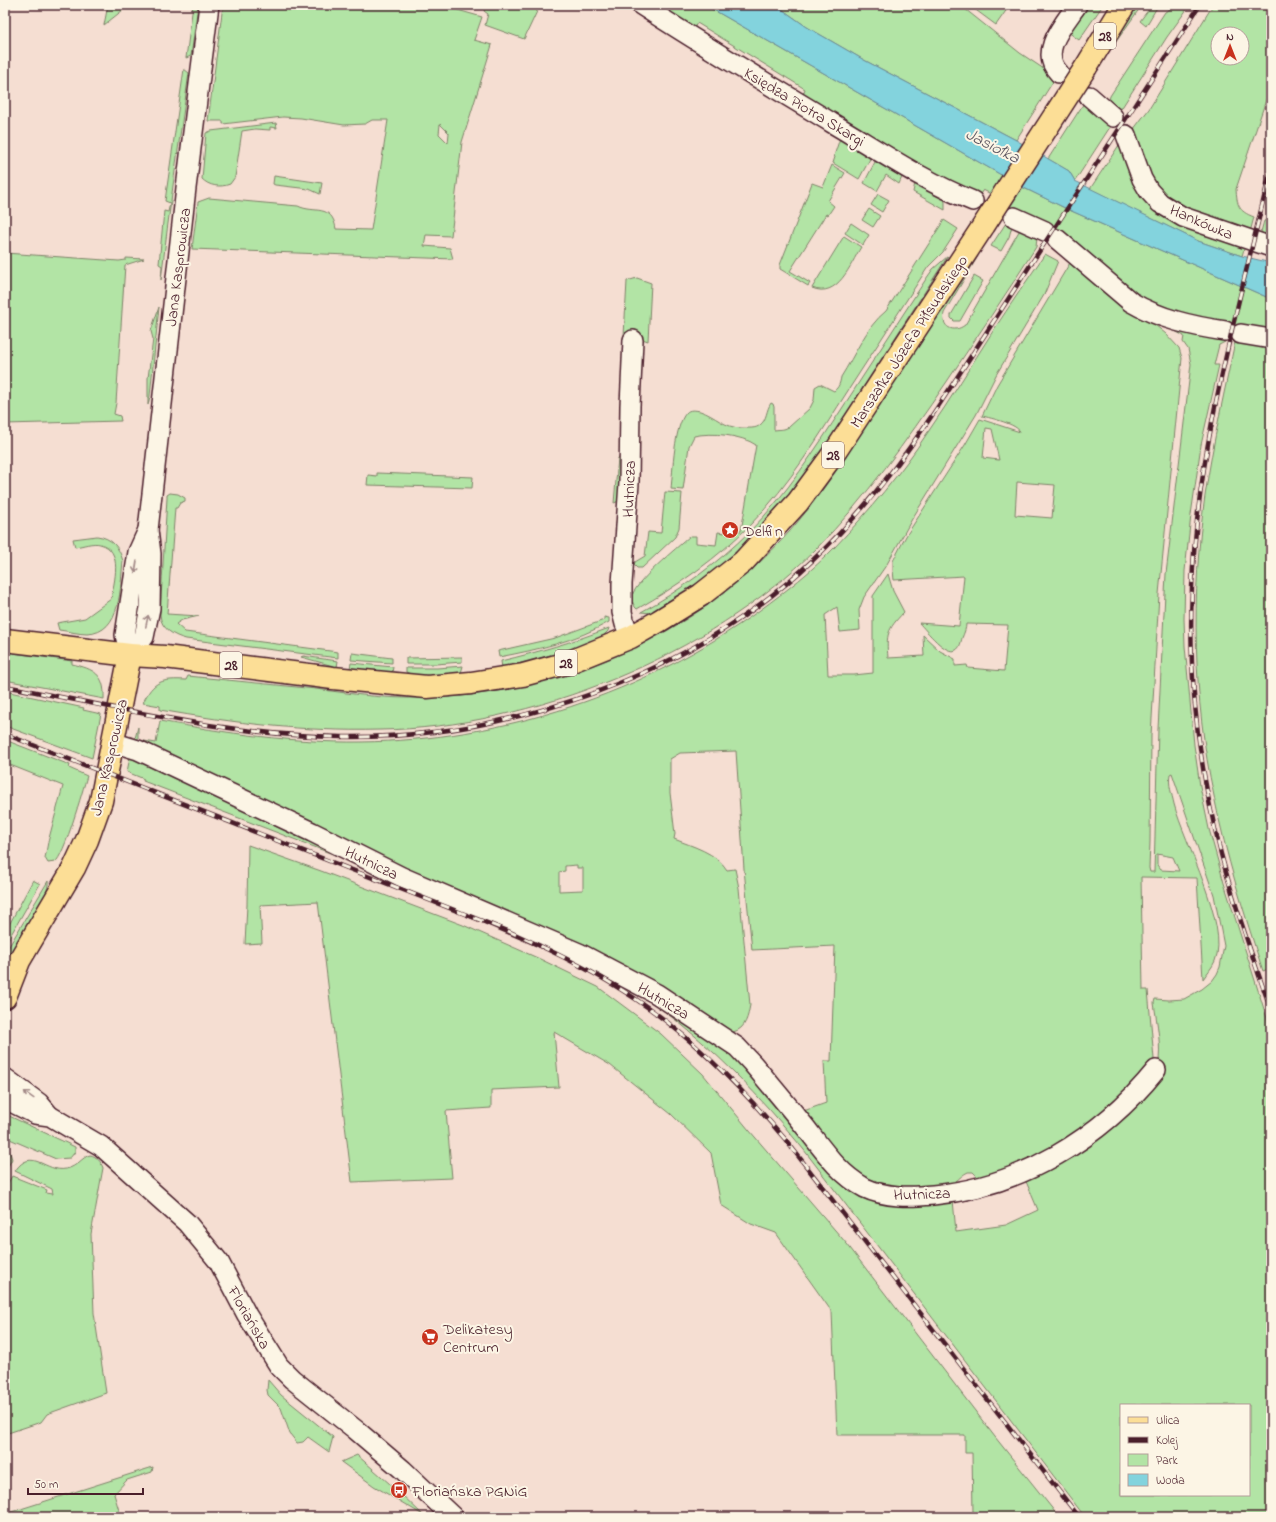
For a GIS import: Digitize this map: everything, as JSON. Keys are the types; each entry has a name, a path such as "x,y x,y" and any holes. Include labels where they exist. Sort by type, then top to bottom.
{"main road":[{"name":"Marszałka Józefa Piłsudskiego","path":"5,640 130,655 171,658 333,678 427,687 471,683 523,675 566,663 631,637 701,595 743,562 798,502 837,449 984,225 1086,67 1124,5"},
{"name":"Jana Kasprowicza","path":"5,998 20,961 74,868 101,801 130,655"},
{"name":"Jana Kasprowicza","path":"5,977 20,961"}],"street":[{"name":"Jana Kasprowicza","path":"130,655 125,635 138,552 148,530 186,188 209,5"},
{"name":"Księdza Piotra Skargi","path":"641,5 686,34 914,172 953,193 973,201"},
{"path":"1054,66 1051,50 1055,38 1077,5"},
{"path":"1089,96 1113,117"},
{"name":"Hankówka","path":"1126,135 1142,179 1149,191 1160,202 1183,217 1271,247"},
{"path":"1014,217 1051,235 1131,302 1145,310 1156,315 1182,322 1271,339"},
{"name":"Hutnicza","path":"631,637 623,618 622,584 629,483 633,340"},
{"name":"Hutnicza","path":"112,742 138,750 312,832 402,877 579,953 657,994 737,1047 840,1170 870,1190 894,1196 949,1194 985,1187 1009,1178 1057,1155 1093,1131 1125,1104 1156,1070"},
{"name":"Floriańska","path":"5,1078 39,1102 50,1116 101,1146 187,1222 219,1262 246,1315 279,1366 292,1379 403,1470 453,1517"},
{"name":"Floriańska","path":"5,1099 35,1114 50,1116"}],"green space":[{"path":"108,5 124,5 123,10 104,25"},
{"path":"193,5 198,5 191,56 186,58"},
{"path":"223,5 455,5 454,9 482,17 474,40 492,45 462,142 451,236 426,235 424,246 450,248 453,259 192,249 198,202 209,198 298,206 326,212 334,221 336,229 371,230 388,120 372,120 365,124 344,125 301,118 283,117 223,124 223,121 208,121","holes":["440,124 449,133 448,143 439,134"]},
{"path":"486,5 540,5 524,39 485,25 488,14 484,11"},
{"path":"653,5 705,5 1024,188 1067,209 1271,299 1271,337 1149,308 995,196 983,190 978,197 961,191 802,96 805,89 697,23 693,30"},
{"path":"776,5 960,5 1020,53 1056,77 1016,140 864,60 807,27"},
{"path":"969,5 1010,5 996,25"},
{"path":"1086,5 1103,5 1079,40 1068,32"},
{"path":"1136,5 1142,5 1113,46"},
{"path":"1152,5 1162,5 1156,9 1146,26 1140,21"},
{"path":"1177,5 1190,5 1167,37 1121,109 1108,104 1110,96 1165,12"},
{"path":"1213,5 1271,5 1271,85 1236,189 1239,207 1254,217 1249,236 1191,216 1154,193 1130,134 1149,109"},
{"path":"184,69 189,73 161,280 162,266 159,264 164,211 168,212 170,203 165,201"},
{"path":"1084,103 1112,124 1075,181 1069,171 1048,159"},
{"path":"276,123 277,128 270,127 270,130 255,129 242,131 235,177 230,184 215,186 202,179 206,133 211,131"},
{"path":"840,138 871,157 859,179 833,163"},
{"path":"1123,139 1143,189 1246,242 1242,256 1198,241 1090,189"},
{"path":"876,160 902,177 899,184 886,175 877,191 864,183"},
{"path":"832,165 845,173 828,201 834,206 828,215 826,214 790,271 810,283 808,286 780,269 780,265 812,183 823,187"},
{"path":"274,176 322,183 320,194 309,189 275,185 273,184"},
{"path":"915,183 944,199 945,210 913,192"},
{"path":"878,194 889,200 882,212 871,205"},
{"path":"869,209 880,216 873,227 862,220"},
{"path":"1271,219 1271,244 1259,239 1264,221"},
{"path":"944,220 958,229 943,252 928,267 815,442 779,493 751,524 712,560 683,581 637,609 631,599 639,584 656,566 690,536 696,536 696,543 716,545 718,532 724,533 725,529 741,531 756,445 743,439 726,435 709,434 694,436 689,446 683,490 671,489 673,460 677,438 679,428 686,413 690,410 700,411 730,426 752,428 762,423 771,403 774,407 774,430 789,427 810,408 814,400 815,387 820,384 834,391 837,388 841,377 861,342 872,325 886,311"},
{"path":"851,223 869,235 863,245 845,233"},
{"path":"1006,223 1012,226 1009,237 1001,251 991,246"},
{"path":"1022,226 1040,234 1037,238 1036,247 946,383 900,448 852,510 816,549 773,587 724,622 671,652 615,678 556,700 497,716 438,726 380,730 324,730 270,726 160,710 160,706 143,703 155,685 160,682 186,680 188,676 385,697 409,698 463,696 516,688 568,674 618,655 666,631 711,603 753,569 790,531 814,502 835,472 976,257 978,256 944,313 944,322 949,328 956,329 965,325"},
{"path":"844,236 861,247 848,271 836,285 829,289 821,290 812,288"},
{"path":"5,253 119,261 126,260 126,258 144,259 125,265 114,414 120,416 121,421 5,424"},
{"path":"1045,254 1058,261 1044,295 996,375 976,415 912,519 887,564 864,597 859,610 860,630 840,632 837,607 825,615 828,675 873,673 873,596 888,574 893,591 904,612 894,623 889,633 887,643 888,658 924,656 923,635 940,651 955,659 955,666 967,665 968,668 1004,671 1008,625 966,624 959,646 956,650 952,651 942,646 919,623 959,626 964,576 894,580 893,561 906,536 965,445 980,419 1020,432 1014,426 982,416 997,385 1071,261 1076,260 1166,334 1179,348 1182,358 1159,594 1151,736 1149,868 1150,872 1154,872 1158,729 1166,574 1191,364 1188,349 1183,342 1184,336 1173,330 1163,321 1226,335 1225,342 1219,345 1214,365 1219,365 1201,445 1191,515 1185,571 1185,646 1194,745 1200,786 1209,829 1224,883 1271,1031 1271,1517 1085,1517 804,1150 754,1092 680,1023 630,987 577,957 649,992 706,1030 735,1053 761,1079 832,1168 854,1186 879,1197 907,1201 921,1201 951,1197 992,1188 998,1190 974,1197 953,1200 956,1232 1006,1225 1038,1210 1025,1179 1008,1187 1007,1183 1045,1165 1096,1133 1126,1106 1154,1077 1159,1059 1159,1035 1154,1003 1155,999 1184,999 1202,989 1212,981 1220,967 1224,946 1214,895 1172,773 1170,774 1170,789 1179,820 1211,906 1216,927 1218,946 1215,961 1203,979 1197,878 1141,877 1143,990 1148,990 1154,1059 1150,1070 1128,1095 1077,1139 1032,1166 988,1182 980,1179 973,1172 968,1172 947,1188 930,1192 907,1193 888,1191 871,1186 856,1178 831,1155 798,1113 826,1103 824,1061 831,1061 835,946 752,950 744,869 736,751 680,753 670,759 670,793 675,834 674,839 696,847 711,855 723,864 727,870 735,869 739,888 750,1005 746,1022 741,1028 733,1032 713,1026 653,988 596,958 537,930 370,859 134,742 138,727 138,740 156,743 160,721 285,739 336,742 414,739 467,732 519,722 570,707 620,688 669,666 715,640 770,603 799,580 835,547 872,506 918,447","holes":["986,428 992,429 999,460 983,458","1017,482 1055,485 1052,518 1015,515","1157,854 1173,857 1179,871 1161,870 1157,865","577,865 577,868 583,868 583,890 559,891 559,872 565,871 565,866"]},
{"path":"948,256 816,460 781,506 746,543 712,573 650,613 641,612 670,595 712,565 738,543 776,502 822,439 926,279 933,269"},
{"path":"974,276 983,281 960,321 954,321 951,318 951,315"},
{"path":"637,278 651,283 648,341 631,335 624,336 627,281"},
{"path":"159,307 148,405 148,378 153,339 151,331"},
{"path":"1236,337 1271,341 1271,968 1263,971 1242,906 1214,796 1202,722 1196,646 1198,571 1205,496 1215,436"},
{"path":"618,458 625,458 619,501 614,503"},
{"path":"377,473 473,477 472,488 367,485 368,475 377,476"},
{"path":"665,492 682,493 679,528 675,537 642,568 637,568 634,565 635,562 645,556 648,532 661,533"},
{"path":"170,493 178,494 185,498 185,501 180,503 177,508 175,508 167,614 199,616 182,620 176,624 185,632 338,652 338,658 186,639 169,631 163,624 160,615 167,495"},
{"path":"97,536 111,541 117,547 123,561 120,595 113,617 107,626 98,632 84,634 59,630 57,623 85,618 111,599 116,567 112,553 107,547 100,544 75,547 73,539"},
{"path":"604,617 609,618 609,622 569,640 499,657 498,651 555,638 604,620"},
{"path":"609,628 601,638 569,650 502,668 501,661 582,638"},
{"path":"5,652 72,661 72,664 86,668 97,674 103,684 104,699 5,680"},
{"path":"352,653 392,658 392,663 351,660"},
{"path":"303,656 338,661 337,667 301,657"},
{"path":"462,657 462,662 406,664 406,658"},
{"path":"351,663 393,667 392,673 350,668"},
{"path":"463,666 461,673 425,676 406,672 406,668"},
{"path":"5,691 84,708 83,710 101,714 92,758 5,726"},
{"path":"5,740 70,765 69,768 87,776 68,836 59,857 55,862 48,863 45,858 63,786 5,763"},
{"path":"130,757 413,885 143,781 144,779 127,772"},
{"path":"248,845 463,925 540,959 598,987 661,1034 703,1074 847,1244 995,1437 1059,1517 976,1517 973,1513 972,1453 965,1453 965,1435 837,1435 832,1312 776,1233 751,1224 721,1205 711,1153 671,1114 610,1065 554,1032 559,1087 491,1090 491,1108 446,1111 452,1178 352,1182 318,902 260,905 262,943 245,944"},
{"path":"33,880 40,884 5,945 5,923 9,925"},
{"path":"48,881 48,887 33,919 10,958 5,958 5,953"},
{"path":"5,1114 75,1147 75,1152 70,1158 56,1159 5,1137"},
{"path":"5,1150 9,1150 12,1159 5,1172"},
{"path":"90,1155 98,1160 103,1168 91,1234 94,1313 106,1393 47,1414 41,1422 5,1434 5,1188 12,1176 47,1190 46,1193 53,1194 52,1189 15,1171 21,1164 33,1160 58,1169 66,1169"},
{"path":"268,1380 281,1395 333,1437 329,1452 308,1437 303,1442 297,1443 290,1434 281,1408 268,1395"},
{"path":"357,1455 423,1515 374,1486 341,1462"},
{"path":"153,1467 152,1472 127,1480 114,1494 121,1517 5,1517 5,1514"}],"water":[{"name":"Jasiołka","path":"705,5 776,5 807,27 864,60 1016,140 1069,171 1075,181 1198,241 1242,256 1271,263 1271,299 1067,209 1024,188"}],"railway":[{"path":"5,686 172,719 257,732 342,737 405,735 469,726 533,712 595,693 655,667 712,636 765,600 814,559 849,523 882,484 941,402 1200,5"},
{"path":"1271,168 1221,376 1211,429 1202,481 1196,535 1191,621 1197,722 1201,756 1213,822 1232,894 1271,1010"},
{"path":"5,734 508,931 581,966 616,986 650,1009 687,1038 721,1070 785,1139 1079,1517"}],"place":[{"name":"Delfin","path":"730,530"},
{"name":"Delikatesy Centrum","path":"430,1337"},
{"name":"Floriańska PGNiG","path":"399,1490"}]}
